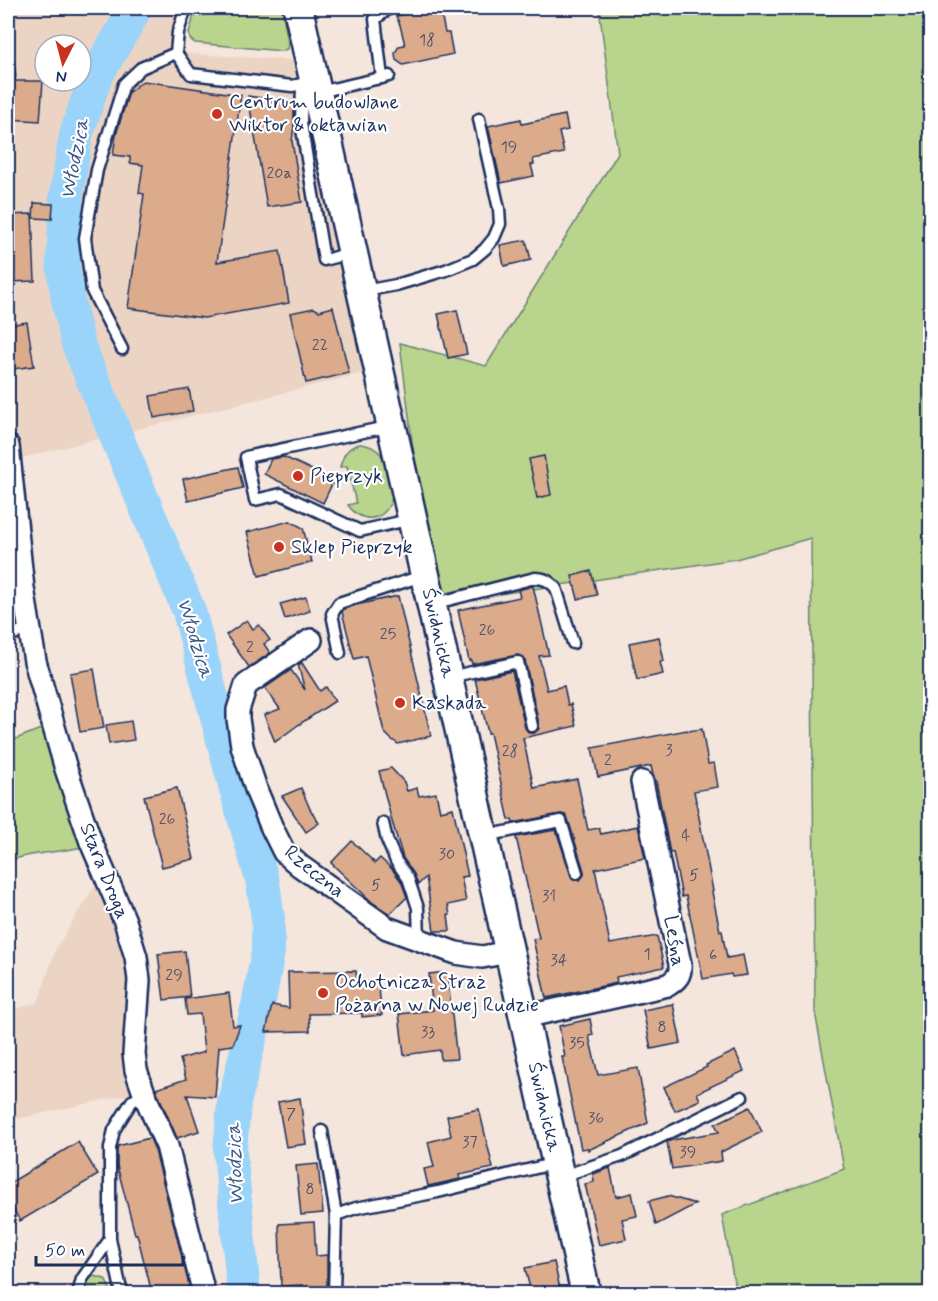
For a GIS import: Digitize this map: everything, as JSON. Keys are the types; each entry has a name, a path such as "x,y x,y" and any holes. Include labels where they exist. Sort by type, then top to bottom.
{"street":[{"name":"Świdnicka","path":"298,8 310,86 352,253 426,574 586,1293"},
{"name":"Stara Droga","path":"8,456 23,588 35,661 66,768 91,842 125,921 136,957 139,980 134,1054 136,1070 167,1146 204,1293"},
{"name":"Rzeczna","path":"311,640 246,686 238,710 242,746 257,792 284,852 387,928 456,953 482,957 509,951"},
{"name":"Leśna","path":"524,1017 668,985 679,976 680,964 642,782"}],"lane":[{"path":"186,8 178,32 176,53 191,74 292,86 386,77 375,19 389,8"},
{"path":"122,349 92,291 84,238 97,170 124,84 141,68 176,53"},
{"path":"361,292 396,285 460,266 473,259 494,238 500,224 499,209 479,119"},
{"path":"391,426 246,457 255,500 281,494 360,531 413,519"},
{"path":"340,653 332,614 339,603 426,574"},
{"path":"432,604 535,578 543,578 556,588 573,643"},
{"path":"8,636 30,628"},
{"path":"449,678 518,663 532,726"},
{"path":"484,836 561,821 577,873"},
{"path":"383,824 396,861 408,878 417,908 419,940"},
{"path":"122,1293 110,1239 110,1148 114,1130 132,1101 145,1096"},
{"path":"336,1215 356,1208 622,1156 742,1097"},
{"path":"322,1131 336,1215 334,1293"},
{"path":"78,1293 82,1280 110,1239"}],"shaded area":[{"path":"8,8 189,8 177,53 309,61 368,372 10,461 8,446"},
{"path":"101,876 128,975 124,1013 136,1093 8,1121 8,1011 38,1002 56,948"}],"green space":[{"path":"196,8 282,8 287,49 282,51 195,43 190,39 189,33"},
{"path":"599,8 930,8 930,1293 736,1293 722,1215 844,1169 815,1012 811,538 736,559 432,604 400,343 486,366 618,153"},
{"path":"360,444 370,446 381,454 392,481 393,487 388,508 376,517 362,517 348,505 356,503 347,466 340,467 346,452"},
{"path":"43,728 82,847 8,861 8,742"},
{"path":"94,1276 105,1279 112,1293 82,1294 85,1281"}],"building":[{"path":"440,8 445,33 449,33 453,54 403,65 396,60 395,53 399,46 405,45 396,16"},
{"path":"33,81 33,93 42,93 40,121 8,119 8,83"},
{"path":"143,81 241,95 217,262 280,251 289,303 204,318 128,308 144,194 139,193 143,165 130,163 130,157 113,155 116,135 129,92"},
{"path":"248,96 294,103 292,141 302,202 267,207"},
{"path":"565,115 568,130 559,132 564,153 533,159 534,164 531,165 534,176 501,183 488,126 521,119 522,124"},
{"path":"34,203 53,204 52,219 33,218"},
{"path":"32,214 35,281 8,282 8,215"},
{"path":"526,240 531,260 504,266 500,245"},
{"path":"333,307 349,373 306,383 290,313 314,308 319,311"},
{"path":"457,310 467,354 448,358 438,314"},
{"path":"27,322 34,366 13,369 8,325"},
{"path":"189,389 193,411 154,418 150,396"},
{"path":"544,456 551,495 537,498 529,459"},
{"path":"284,457 334,480 323,503 264,474 271,459"},
{"path":"238,467 243,488 188,501 183,479"},
{"path":"290,521 303,528 312,562 259,576 247,532"},
{"path":"591,571 597,595 578,599 572,576"},
{"path":"533,586 549,655 539,656 547,690 564,686 576,726 523,738 534,788 577,779 588,830 599,828 601,834 638,826 645,858 595,869 610,944 657,936 664,967 616,977 617,983 546,998 533,939 539,938 516,837 556,830 572,878 580,880 584,871 566,815 560,814 513,823 509,820 490,733 488,733 475,679 512,671 525,728 529,733 534,733 539,729 539,724 525,660 517,655 472,664 471,660 469,661 458,610 520,597 518,590"},
{"path":"398,596 431,736 398,744 384,732 366,656 354,659 342,612 356,605"},
{"path":"306,597 310,611 285,619 280,604"},
{"path":"247,620 253,629 259,625 270,640 264,644 270,653 249,667 226,635"},
{"path":"659,637 664,661 660,662 663,674 637,680 629,643"},
{"path":"302,663 320,691 326,687 335,701 275,742 264,715 280,709 265,688 291,670 305,690 298,665"},
{"path":"94,669 104,728 80,732 70,673"},
{"path":"131,721 134,740 109,744 106,725"},
{"path":"702,729 708,764 714,763 718,787 694,791 712,892 727,958 743,955 747,975 732,977 731,974 703,979 686,896 682,897 673,852 670,853 651,766 598,777 592,748"},
{"path":"391,768 404,782 407,791 417,788 419,796 436,793 440,811 453,808 468,876 461,877 466,901 448,905 450,931 434,931 426,877 418,885 414,874 403,858 379,771"},
{"path":"177,788 194,859 162,867 144,796"},
{"path":"301,788 319,823 306,832 282,796"},
{"path":"352,841 375,863 380,858 401,881 407,897 390,914 373,903 331,863"},
{"path":"185,951 190,997 164,1000 158,954"},
{"name":"Ochotnicza Straż Pożarna w Nowej Rudzie","path":"356,971 357,983 378,981 382,1015 362,1017 362,1013 309,1014 310,1031 266,1032 272,1005 289,1008 288,972"},
{"path":"447,972 457,1059 441,1060 440,1050 404,1055 399,1014 433,1010 429,974"},
{"path":"229,993 233,1026 240,1025 233,1045 219,1047 215,1097 187,1095 199,1131 177,1138 156,1089 186,1079 180,1059 204,1052 200,1014 187,1015 185,999"},
{"path":"673,1004 681,1043 651,1049 643,1010"},
{"path":"590,1019 593,1035 589,1036 598,1075 638,1068 648,1123 588,1150 588,1148 581,1149 562,1057 565,1057 559,1026"},
{"path":"735,1051 744,1071 697,1093 700,1100 675,1111 664,1087"},
{"path":"300,1098 306,1144 286,1147 278,1102"},
{"path":"750,1107 762,1132 721,1152 722,1161 672,1169 667,1142 719,1132 715,1124"},
{"path":"479,1109 493,1168 459,1175 460,1179 428,1186 424,1169 434,1167 428,1142 451,1136 447,1116"},
{"path":"150,1138 191,1293 152,1293 117,1166 118,1146"},
{"path":"78,1142 98,1175 20,1221 8,1199 8,1184"},
{"path":"318,1164 323,1213 301,1215 296,1166"},
{"path":"610,1168 616,1197 632,1193 637,1216 622,1219 626,1239 599,1245 585,1184 594,1182 593,1174"},
{"path":"668,1196 696,1204 656,1225 649,1201"},
{"path":"314,1222 316,1256 327,1255 327,1293 304,1293 303,1285 281,1286 279,1224"},
{"path":"554,1262 561,1293 531,1293 525,1268"}],"waterway":[{"name":"Włodzica","path":"136,8 95,78 76,135 66,197 63,266 78,344 189,611 263,883 268,918 268,952 258,1006 234,1103 230,1151 244,1294"}],"place":[{"name":"Centrum budowlane Wiktor & oktawian","path":"217,114"},
{"name":"Pieprzyk","path":"298,476"},
{"name":"Sklep Pieprzyk","path":"279,547"},
{"name":"Kaskada","path":"400,703"},
{"name":"Ochotnicza Straż Pożarna w Nowej Rudzie","path":"323,993"}]}
